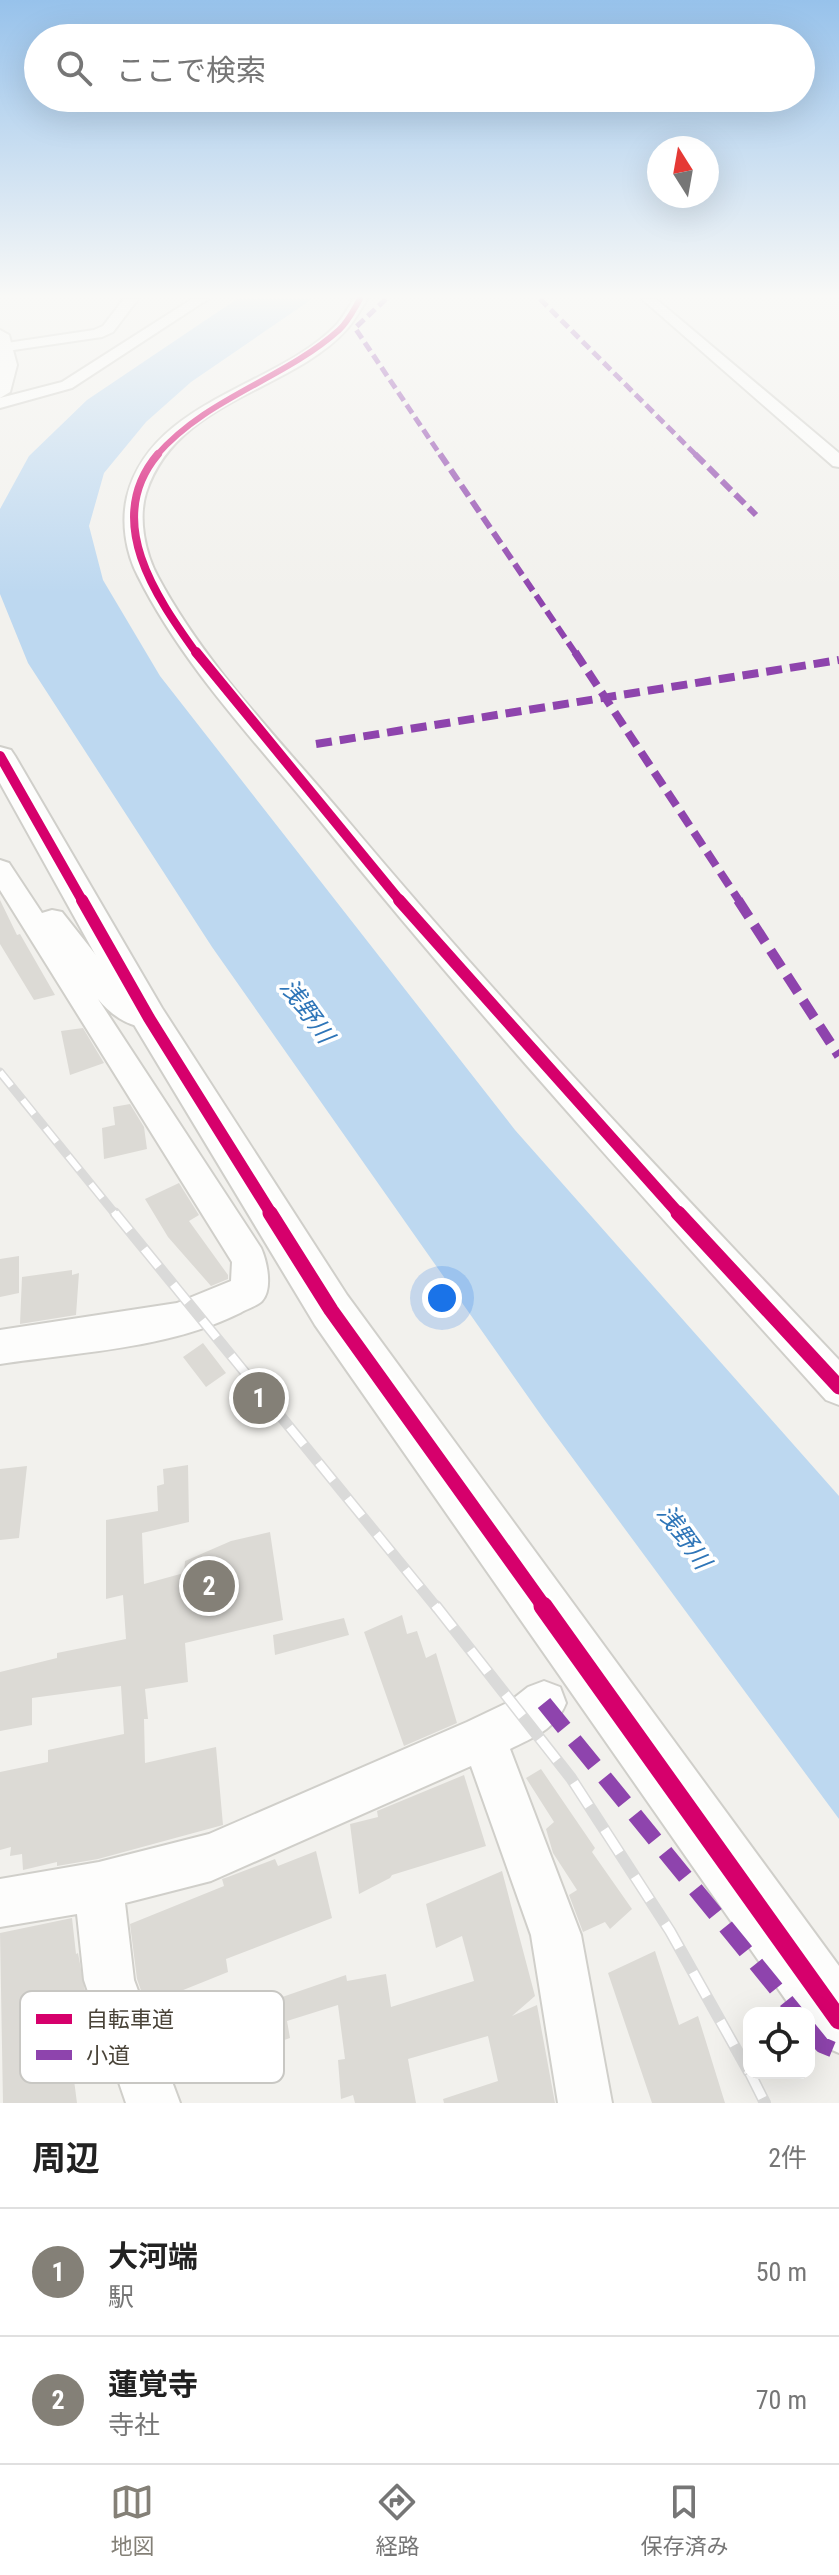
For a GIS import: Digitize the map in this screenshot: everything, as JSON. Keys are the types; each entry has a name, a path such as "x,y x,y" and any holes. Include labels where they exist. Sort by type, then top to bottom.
{"street":[{"path":"0,403 22,397"},
{"path":"229,397 192,420 153,459 137,492 133,529 146,572 204,663 393,894 565,1089 839,1387"},
{"path":"764,397 839,462"},
{"path":"820,445 839,443"},
{"path":"0,756 149,1018 331,1310 839,2020"},
{"path":"0,852 119,1005 149,1018"},
{"path":"0,869 249,1259 249,1290 209,1310 177,1320 0,1347"},
{"path":"0,1903 99,1886 211,1857 483,1738 525,1718 544,1703"},
{"path":"483,1738 556,1935 585,2103"},
{"path":"99,1886 109,1980 113,1991"},
{"path":"146,2083 153,2103"}],"water":[{"name":"浅野川","path":"91,397 174,397 146,422 104,473 89,526 103,580 160,676 515,1130 839,1496 839,1819 543,1418 212,947 28,663 0,594 0,509 29,456"}],"building":[{"path":"0,900 17,935 20,934 55,995 34,1000 0,944"},
{"path":"83,1028 104,1063 70,1075 61,1031"},
{"path":"130,1104 144,1127 147,1149 104,1159 102,1128 115,1125 113,1107"},
{"path":"179,1183 199,1215 189,1221 228,1275 228,1279 211,1286 168,1237 145,1199"},
{"path":"19,1256 19,1293 0,1297 0,1259"},
{"path":"72,1270 72,1275 79,1273 76,1315 20,1324 22,1277"},
{"path":"203,1343 226,1373 206,1387 183,1357"},
{"path":"188,1465 189,1522 142,1533 144,1584 184,1573 185,1561 231,1541 270,1532 283,1620 185,1643 188,1682 145,1689 148,1719 144,1719 145,1763 216,1747 223,1825 98,1859 57,1866 57,1862 23,1870 22,1854 10,1856 11,1847 0,1850 0,1772 48,1762 48,1750 124,1734 121,1686 32,1698 32,1725 0,1731 0,1672 57,1658 57,1653 126,1639 123,1595 106,1599 106,1520 158,1511 157,1486 164,1484 163,1469"},
{"path":"27,1466 19,1538 0,1540 0,1469"},
{"path":"402,1615 407,1634 417,1631 426,1658 436,1653 457,1723 404,1746 364,1632"},
{"path":"344,1618 349,1635 275,1655 273,1635"},
{"path":"541,1769 595,1848 592,1852 632,1909 610,1929 605,1922 583,1932 569,1895 577,1890 553,1853 546,1829 554,1822 526,1778"},
{"path":"464,1775 486,1846 392,1875 359,1894 350,1824 378,1817 377,1811"},
{"path":"316,1851 332,1918 226,1959 228,1972 181,1991 141,1991 130,1924 224,1886 222,1879 275,1859 278,1866"},
{"path":"502,1871 535,1996 512,2016 537,2005 555,2103 444,2103 443,2099 498,2081 488,2036 408,2059 416,2103 355,2103 353,2095 341,2099 338,2060 345,2059 338,2005 287,2021 290,2038 284,2040 284,1996 346,1975 347,1981 386,1974 391,2007 474,1981 462,1936 436,1948 426,1904"},
{"path":"72,1918 76,1954 85,1991 20,1991 20,2083 74,2083 77,2103 3,2103 0,1933"},
{"path":"655,1951 679,2025 698,2016 725,2103 652,2103 608,1973"}],"railway":[{"path":"0,1072 116,1215"},
{"path":"115,1213 437,1608"},
{"path":"436,1606 571,1778 670,1931 743,2061"},
{"path":"753,2079 765,2103"}],"marked path":[{"path":"401,397 608,698 839,1056"},
{"path":"638,397 756,515"},
{"path":"316,744 839,660"},
{"path":"544,1703 791,2007"},
{"path":"815,2036 822,2045 839,2052"}],"cycle path":[{"path":"229,397 174,436 153,461 135,500 135,533 143,565 166,607 208,669 255,728 451,961 839,1387"},
{"path":"0,756 149,1018 331,1310 839,2020"}],"place":[{"name":"大河端","path":"259,1398"},
{"name":"蓮覚寺","path":"209,1586"}]}
